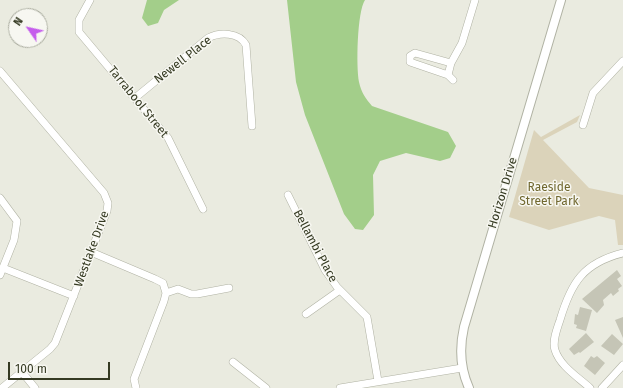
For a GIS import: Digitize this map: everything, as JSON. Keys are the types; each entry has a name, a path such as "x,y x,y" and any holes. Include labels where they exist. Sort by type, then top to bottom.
{"street":[{"name":"Tarrabool Street","path":"90,0 79,20 79,32 168,138 204,209"},
{"path":"451,63 415,52 410,56 410,62 415,65 450,78 451,63 462,43 475,0"},
{"name":"Horizon Drive","path":"469,388 462,368 461,347 464,327 561,0"},
{"name":"Newell Place","path":"135,98 208,38 214,35 236,35 242,39 246,45 252,126"},
{"path":"583,125 593,93 623,61"},
{"name":"Westlake Drive","path":"0,71 104,192 108,203 107,211 55,343 50,349 2,388"},
{"name":"Bellambi Place","path":"288,195 325,270 340,290 367,316 378,381"},
{"path":"0,198 17,220 17,228 0,275"},
{"path":"91,252 163,283 166,293 134,378 136,388"},
{"path":"590,388 557,356 554,348 555,337 572,286 583,273 601,261 623,253"},
{"path":"3,268 74,296"},
{"path":"166,293 178,289 192,294 197,294 229,288"},
{"path":"306,314 340,290"},
{"path":"233,362 266,388"},
{"path":"602,388 623,365"},
{"path":"340,388 462,368"},
{"path":"22,372 35,388"}],"green space":[{"name":"Raeside Street Park","path":"580,115 577,122 543,140 589,188 623,195 623,245 618,245 615,220 599,216 549,230 509,217 534,130 541,137"}],"shaded area":[{"path":"147,0 179,0 164,10 158,23 148,26 142,18"},
{"path":"287,0 365,0 360,16 357,53 359,82 364,95 372,106 448,132 456,146 450,158 440,161 406,153 380,161 373,175 374,215 363,230 355,229 344,214 305,115 296,82"}],"building":[{"path":"617,270 621,276 617,279 622,286 613,296 611,293 603,300 604,305 597,313 582,299"},
{"path":"580,307 592,310 586,331 576,328 577,325 574,324 575,314 578,315"},
{"path":"623,317 623,338 615,320"},
{"path":"586,333 594,342 580,353 579,352 574,355 569,349"},
{"path":"612,334 623,344 614,355 601,346"},
{"path":"591,356 594,358 597,356 605,363 595,375 584,366"}]}
